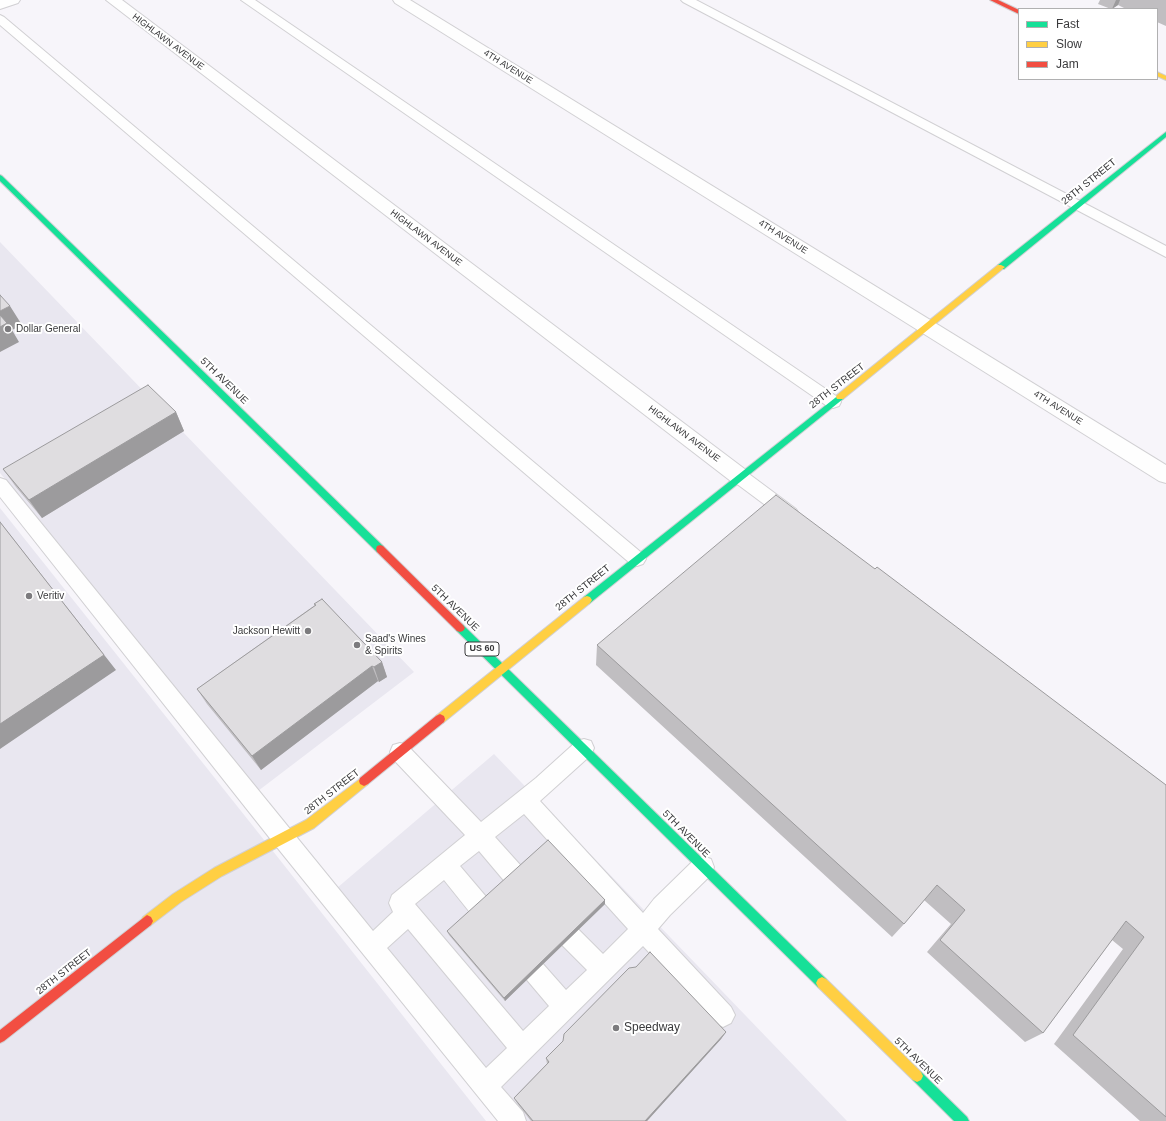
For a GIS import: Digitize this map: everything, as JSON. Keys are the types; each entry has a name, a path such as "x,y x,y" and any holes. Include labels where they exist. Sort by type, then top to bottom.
{"street":[{"path":"0,5 13,0"},
{"name":"HIGHLAWN AVENUE","path":"112,0 739,476"},
{"name":"4TH AVENUE","path":"400,0 1166,475"},
{"path":"993,0 1018,12"},
{"name":"28TH STREET","path":"0,1037 177,898 218,872 284,839 310,824 739,476 928,327 1166,134"},
{"name":"5TH AVENUE","path":"0,177 963,1121"}],"lane":[{"path":"247,0 833,402"},
{"path":"687,0 1166,252"},
{"path":"0,19 637,559"},
{"path":"739,476 806,526"},
{"path":"0,485 284,839 514,1121"},
{"path":"522,1048 400,903 525,800 584,748"},
{"path":"400,752 480,836 514,875"},
{"path":"525,800 643,930 723,1015"},
{"path":"445,865 480,907"},
{"path":"485,1086 564,1006 643,930 662,907 704,866"},
{"path":"372,947 409,913"},
{"path":"570,937 602,969"},
{"path":"535,972 564,1006"}],"shaded area":[{"path":"0,242 414,672 258,791 0,473"},
{"path":"0,508 276,855 486,1121 0,1121"},
{"path":"494,754 847,1121 526,1121 337,888"}],"building":[{"path":"0,295 10,306 0,311"},
{"path":"0,315 7,323 0,327"},
{"path":"148,385 176,412 29,500 3,469"},
{"path":"776,495 875,569 877,567 1166,785 1166,1117 1073,1035 1144,937 1126,921 1043,1033 940,940 965,910 937,885 904,924 597,645"},
{"name":"Veritiv","path":"0,522 104,655 0,724"},
{"path":"322,599 382,662 374,667 372,666 252,756 197,689 316,605 314,604"},
{"path":"548,840 605,900 504,998 447,931"},
{"path":"650,952 726,1032 645,1121 533,1121 514,1098 549,1062 546,1058 563,1041 564,1034 629,968 636,967"}],"traffic: fast":[{"path":"1001,267 1166,134"},
{"path":"0,177 380,549"},
{"path":"587,600 840,397"},
{"path":"460,628 822,983"},
{"path":"917,1076 963,1121"}],"traffic: slow":[{"path":"1158,74 1166,78"},
{"path":"840,397 1001,267"},
{"path":"440,719 587,600"},
{"path":"147,921 177,898 218,872 310,824 364,781"},
{"path":"822,983 917,1076"}],"traffic: jam":[{"path":"993,0 1018,12"},
{"path":"380,549 460,628"},
{"path":"364,781 440,719"},
{"path":"0,1037 147,921"}],"place":[{"name":"Dollar General","path":"8,329"},
{"name":"Veritiv","path":"29,596"},
{"name":"Jackson Hewitt","path":"308,631"},
{"name":"Saad's Wines & Spirits","path":"357,645"},
{"name":"Speedway","path":"616,1028"}]}
